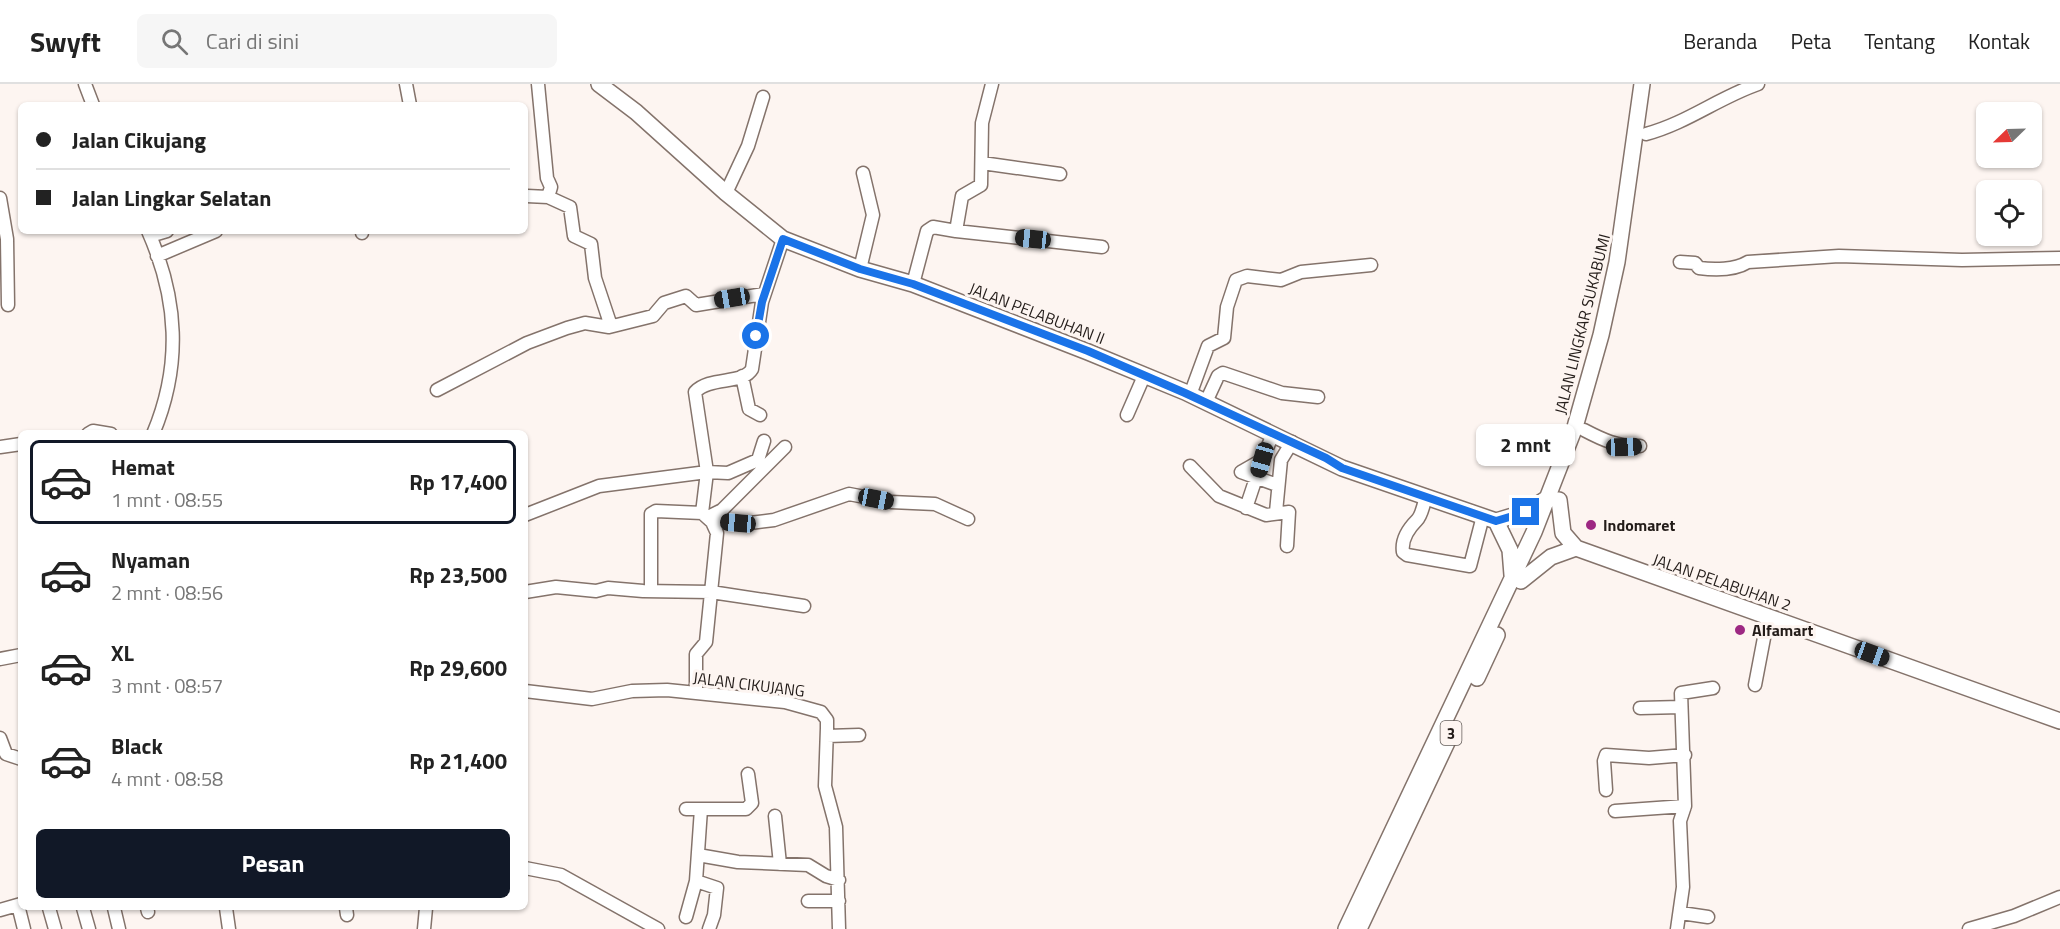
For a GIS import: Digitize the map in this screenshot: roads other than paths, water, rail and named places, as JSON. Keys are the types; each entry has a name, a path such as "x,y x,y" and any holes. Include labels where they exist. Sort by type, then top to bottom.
{"main road":[{"name":"JALAN PELABUHAN II","path":"599,84 636,112 726,193 783,239 860,269 913,284 1086,351 1206,402 1342,468 1490,518"},
{"name":"JALAN LINGKAR SUKABUMI","path":"1642,84 1643,140"},
{"name":"JALAN LINGKAR SUKABUMI","path":"1556,496 1584,430 1616,309 1653,84"},
{"name":"JALAN LINGKAR SUKABUMI","path":"1556,496 1601,335 1630,213"},
{"path":"1556,496 1563,532 1576,548 1551,557 1517,580 1510,550 1490,518 1526,512 1556,496"},
{"name":"3","path":"1359,929 1435,757 1556,496"},
{"name":"JALAN PELABUHAN 2","path":"1576,548 2060,720"},
{"name":"3","path":"1346,929 1435,757"}],"street":[{"path":"85,84 92,102"},
{"path":"406,84 409,102"},
{"path":"538,84 547,178 551,187 548,197"},
{"path":"956,231 963,196 981,185 982,123 992,84"},
{"path":"1643,140 1681,123 1725,97 1758,84"},
{"path":"726,193 748,146 764,97"},
{"path":"982,163 1060,174"},
{"path":"860,269 873,215 863,173"},
{"path":"528,196 548,197 570,207 575,238 591,244 595,278 611,326"},
{"path":"0,198 7,239 8,305"},
{"path":"913,284 927,231 933,227 1102,247"},
{"path":"149,234 172,307 175,334 168,389 156,430"},
{"path":"157,256 209,234"},
{"path":"696,693 696,654 706,642 717,533 708,517 707,472 695,392 708,382 749,373 753,365 764,294 783,239"},
{"path":"1680,262 1695,263 1699,267 1711,269 1740,267 1748,262 1839,256 1962,260 2060,258"},
{"path":"1190,395 1208,346 1224,338 1227,307 1236,280 1247,276 1281,280 1301,272 1371,265"},
{"path":"437,390 526,343 567,328 585,323 611,326 653,316 665,303 686,296 696,305 764,294"},
{"path":"1206,402 1218,376 1224,373 1282,393 1318,397"},
{"path":"742,376 749,409 760,415"},
{"path":"1127,415 1144,376"},
{"path":"1584,430 1615,444 1640,446"},
{"path":"1273,434 1262,460 1241,471 1277,485"},
{"path":"528,514 599,486 707,472 728,473 758,460 764,441"},
{"path":"1276,512 1281,460 1292,442"},
{"path":"0,447 18,444"},
{"path":"708,517 722,510 785,447"},
{"path":"1190,466 1212,491 1246,508 1266,515 1276,512 1290,513 1287,546"},
{"path":"1246,508 1257,478"},
{"path":"651,591 651,514 656,511 750,523 774,520 849,494 891,502 935,504 968,519"},
{"path":"1426,496 1418,519 1410,524 1403,543 1403,552 1407,555 1470,566 1490,518"},
{"path":"528,592 556,587 596,591 608,588 711,592 804,606"},
{"path":"1755,685 1768,617"},
{"path":"0,659 18,656"},
{"path":"1677,929 1681,913 1680,821 1685,806 1685,755 1681,693 1713,688"},
{"name":"JALAN CIKUJANG","path":"528,691 592,699 632,691 696,693 785,702 815,709 825,716 827,736 825,786 836,827 839,929"},
{"path":"1640,708 1681,707"},
{"path":"827,736 859,735"},
{"path":"0,738 6,754 18,758"},
{"path":"1606,790 1604,761 1606,755 1649,758 1685,755"},
{"path":"686,809 746,809 752,803 748,774"},
{"path":"1615,812 1685,806"},
{"path":"686,917 696,882 700,809"},
{"path":"775,816 780,864"},
{"path":"698,855 738,862 814,867 826,876 839,880"},
{"path":"528,869 561,875 658,929"},
{"path":"696,882 717,888 714,915 709,929"},
{"path":"1969,929 2014,916 2060,897"},
{"path":"808,901 839,902"},
{"path":"0,910 18,905"},
{"path":"20,910 24,929"},
{"path":"50,910 55,929"},
{"path":"84,910 89,929"},
{"path":"114,910 119,929"},
{"path":"226,910 228,929"},
{"path":"424,929 426,910"},
{"path":"1681,913 1708,917"}],"place":[{"name":"Indomaret","path":"1591,525"},
{"name":"Alfamart","path":"1740,630"}]}
